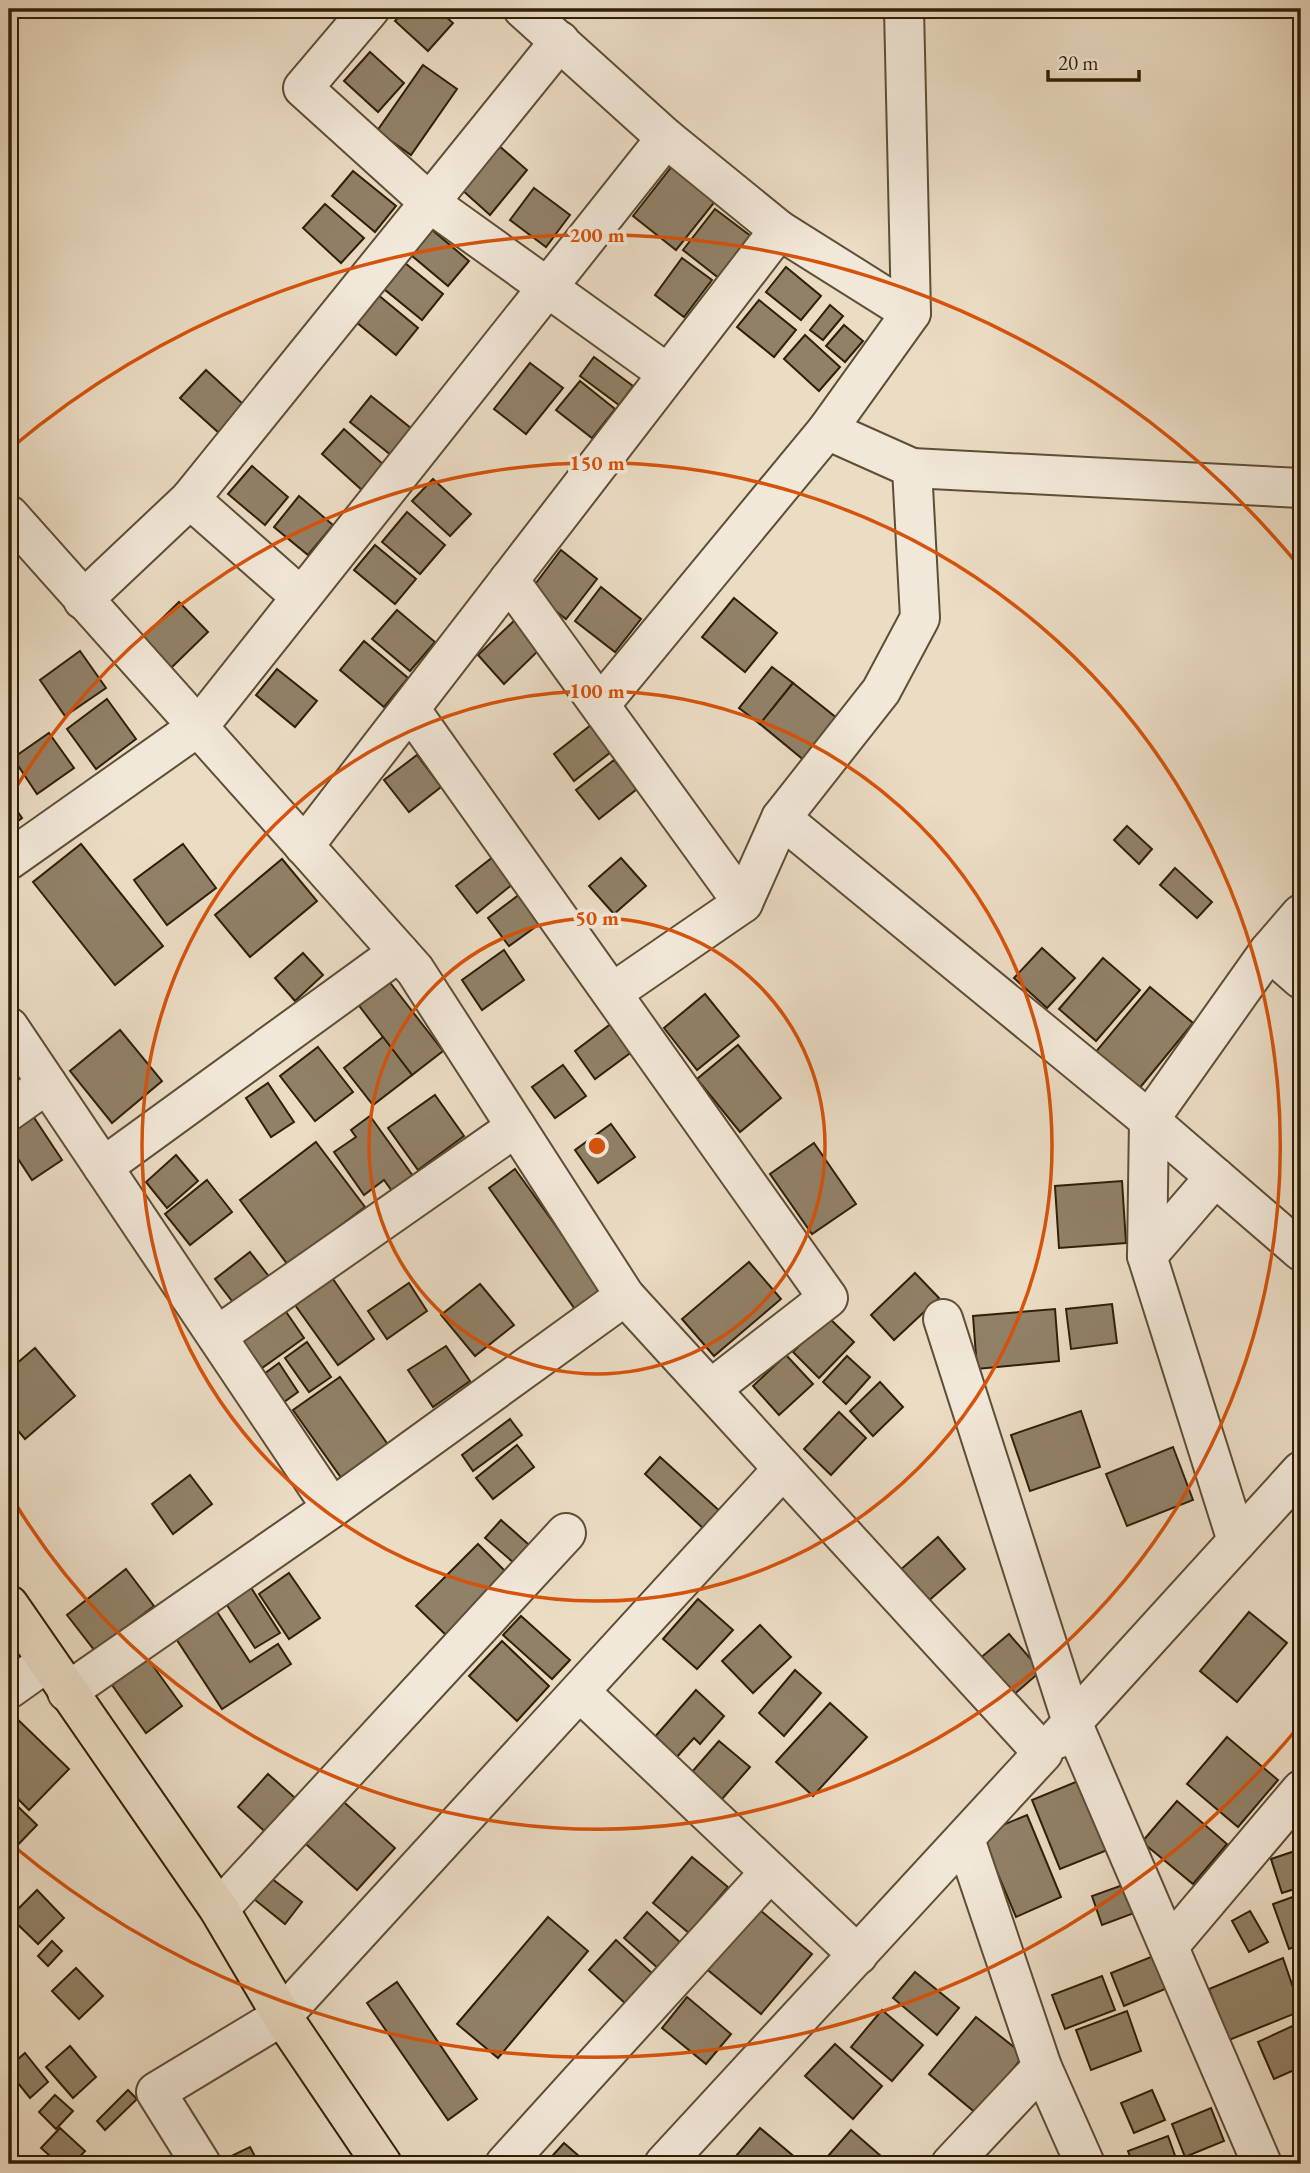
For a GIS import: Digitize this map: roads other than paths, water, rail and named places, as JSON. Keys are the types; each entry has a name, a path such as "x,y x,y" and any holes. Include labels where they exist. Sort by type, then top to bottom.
{"main road":[{"path":"9,1605 219,1909 282,2016 382,2164"}],"street":[{"path":"523,9 666,138 779,230 911,313"},
{"path":"600,705 827,430 911,313 904,9"},
{"path":"364,11 303,88 430,203 668,374"},
{"path":"83,600 190,499 560,41"},
{"path":"9,860 199,726 666,138"},
{"path":"304,845 779,230"},
{"path":"827,430 912,468 1301,488"},
{"path":"612,993 743,903 781,818 881,691 920,618 912,468"},
{"path":"190,499 301,597"},
{"path":"9,515 415,971 625,1296 1043,1753"},
{"path":"509,580 743,903"},
{"path":"410,709 828,1298 711,1389"},
{"path":"781,818 1149,1120 1301,1251"},
{"path":"1237,1541 1147,1256 1149,1120 1269,951 1301,914"},
{"path":"1269,951 1301,979"},
{"path":"103,1167 399,952"},
{"path":"9,1027 332,1508"},
{"path":"9,1111 47,1084"},
{"path":"217,1336 516,1127"},
{"path":"1147,1256 1215,1177"},
{"path":"9,1689 57,1677 332,1508 625,1296"},
{"path":"943,1319 1072,1722 1262,2164"},
{"path":"201,2164 156,2092 282,2016 783,1469"},
{"path":"664,2164 1301,1471"},
{"path":"219,1909 566,1534"},
{"path":"580,1692 858,1955"},
{"path":"1169,1946 1301,1790"},
{"path":"965,1839 1042,2067 1085,2164"},
{"path":"505,2164 770,1872"},
{"path":"951,2164 1042,2067"}]}
